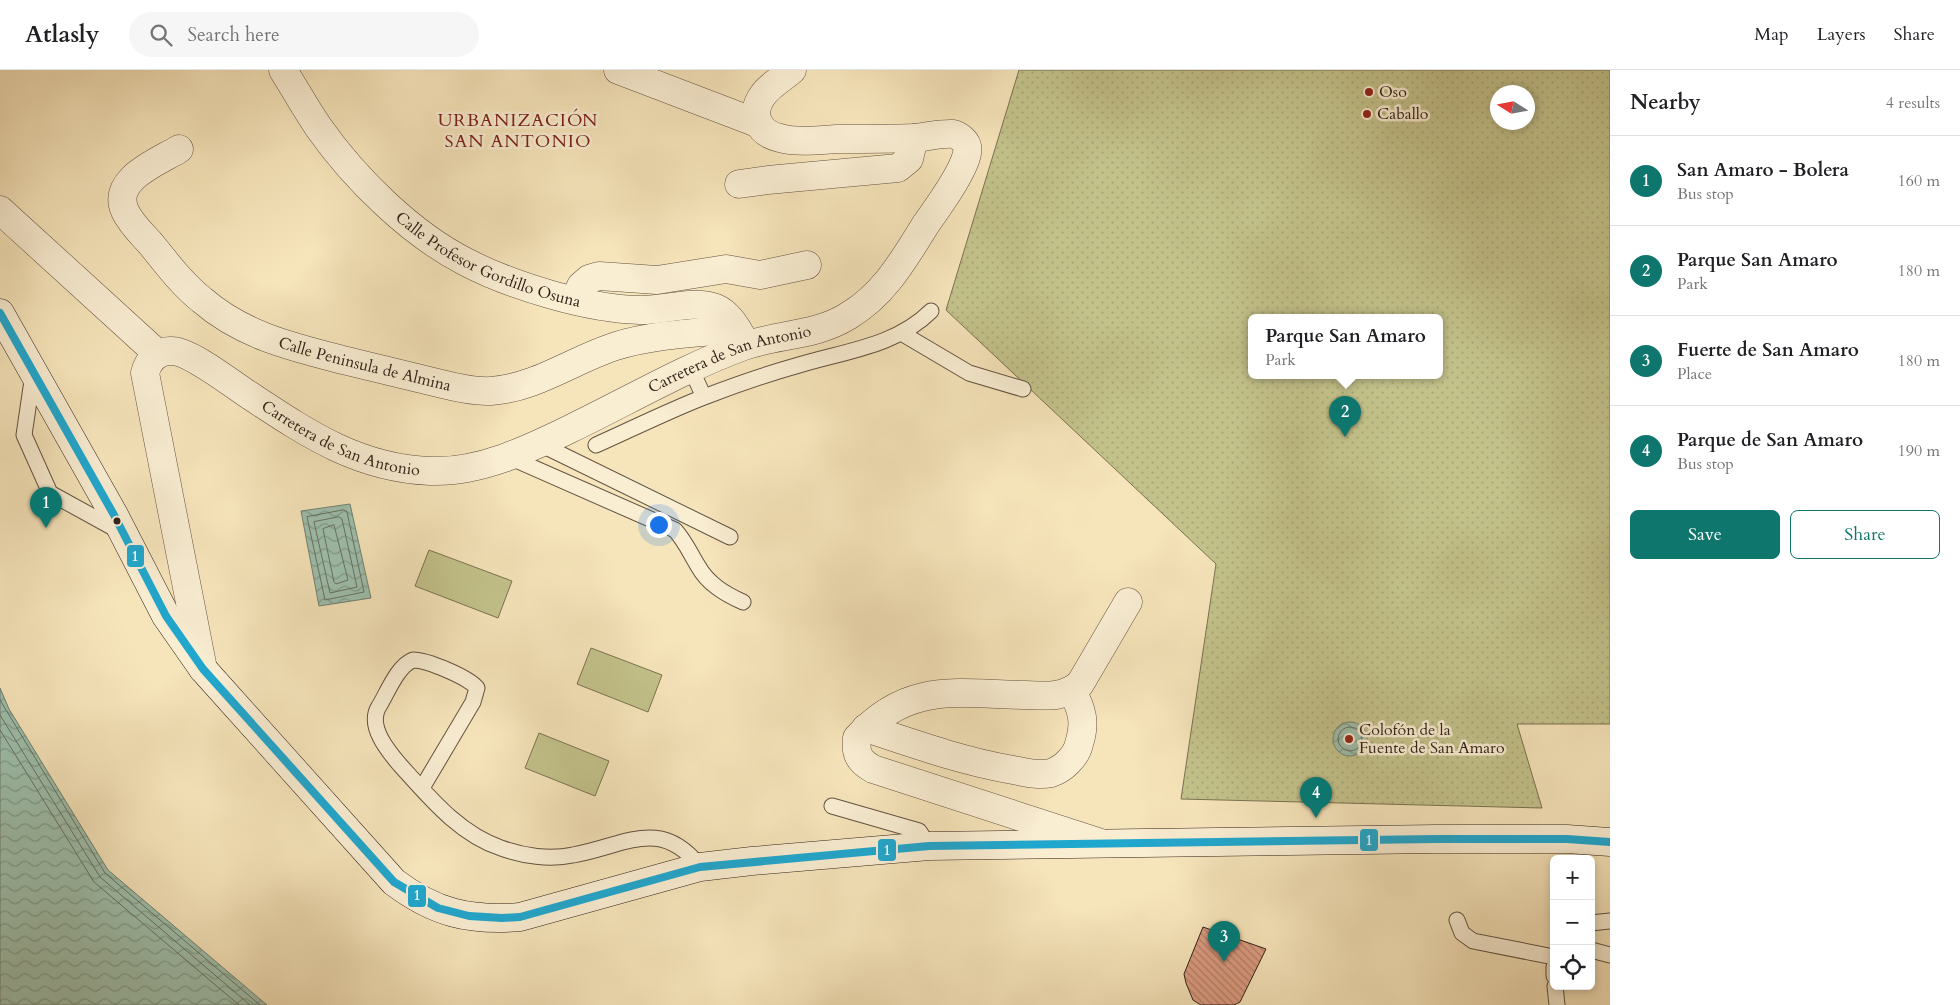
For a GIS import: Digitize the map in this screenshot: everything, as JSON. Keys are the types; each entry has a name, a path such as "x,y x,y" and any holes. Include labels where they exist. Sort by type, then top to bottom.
{"street":[{"name":"Calle Profesor Gordillo Osuna","path":"283,70 318,128 351,168 412,226 444,249 493,275 575,299 619,309 642,310 705,306 724,313 742,337"},
{"name":"Carretera de San Antonio","path":"158,354 171,351 178,352 218,374 249,396 335,448 366,461 400,469 434,471 468,468 509,457 540,444 691,369 742,337 820,330 846,318 869,302 889,282 952,185 968,154 967,145 961,138 953,134 914,138 794,141 767,134 757,123 618,70"},
{"path":"757,123 755,114 762,96 792,70"},
{"path":"739,184 898,168 909,158 914,138"},
{"name":"Calle Peninsula de Almina","path":"179,150 136,175 129,182 125,191 124,210 181,280 202,301 233,322 277,343 467,390 491,391 516,387 616,346 662,337 742,337"},
{"path":"0,210 158,354 151,359 145,374 203,669"},
{"path":"575,299 581,286 599,276 656,280 726,269 760,275 807,265"},
{"path":"0,313 123,533 166,616 203,669 394,882 411,895 441,910 464,916 491,919 520,917 700,867 929,846 1464,839 1567,839 1610,842"},
{"path":"1102,844 873,769 862,763 856,751 857,738 882,713 901,703 921,696 942,693 1052,696 1072,691 1080,684 1128,602"},
{"path":"866,728 965,760 1037,774 1051,773 1063,766 1077,751 1084,730 1082,709 1072,691"}],"lane":[{"path":"596,445 704,397 797,365 886,341 903,334 918,324 931,311"},
{"path":"903,334 969,373 1023,389"},
{"path":"691,369 704,397"},
{"path":"33,372 24,435 50,493 123,533"},
{"path":"540,444 730,537"},
{"path":"509,457 675,530 684,540 699,568 711,583 726,594 744,602"},
{"path":"422,788 473,702 477,688 468,680 425,662 413,660 403,666 377,710 374,720 390,754 444,813 479,838 500,848 524,854 571,856 652,837 672,841 680,846 688,852 700,867"},
{"path":"832,806 919,831 929,846"},
{"path":"1457,920 1462,933 1473,941 1550,956"},
{"path":"1595,923 1610,921"},
{"path":"1595,951 1610,955"},
{"path":"1555,990 1557,1005"}],"shaded area":[{"path":"1019,70 1610,70 1610,724 1517,724 1542,808 1181,799 1216,564 946,310"},
{"path":"429,550 512,581 498,618 415,586"},
{"path":"591,648 662,675 648,712 577,684"},
{"path":"539,733 609,761 595,796 525,768"}],"water":[{"path":"350,504 371,598 319,606 301,511"},
{"path":"0,688 9,709 108,870 267,1005 0,1005"},
{"path":"1350,722 1362,727 1367,739 1362,751 1350,756 1338,751 1333,739 1338,727"}],"building":[{"path":"1203,927 1266,949 1240,1002 1234,1005 1201,1005 1193,1000 1186,983 1184,974"}],"transit line":[{"name":"1","path":"0,313 114,515 166,616 203,669 394,882 438,908 469,916 520,917 700,867 929,846 1437,839 1567,839 1610,842"}],"place":[{"name":"Oso","path":"1369,92"},
{"name":"Caballo","path":"1367,114"},
{"name":"Parque San Amaro","path":"1345,437"},
{"name":"San Amaro - Bolera","path":"46,528"},
{"name":"Colofón de la Fuente de San Amaro","path":"1349,739"},
{"name":"Parque de San Amaro","path":"1316,818"},
{"name":"Fuerte de San Amaro","path":"1224,962"}],"district":[{"name":"URBANIZACIÓN SAN ANTONIO","path":"518,130"}]}
